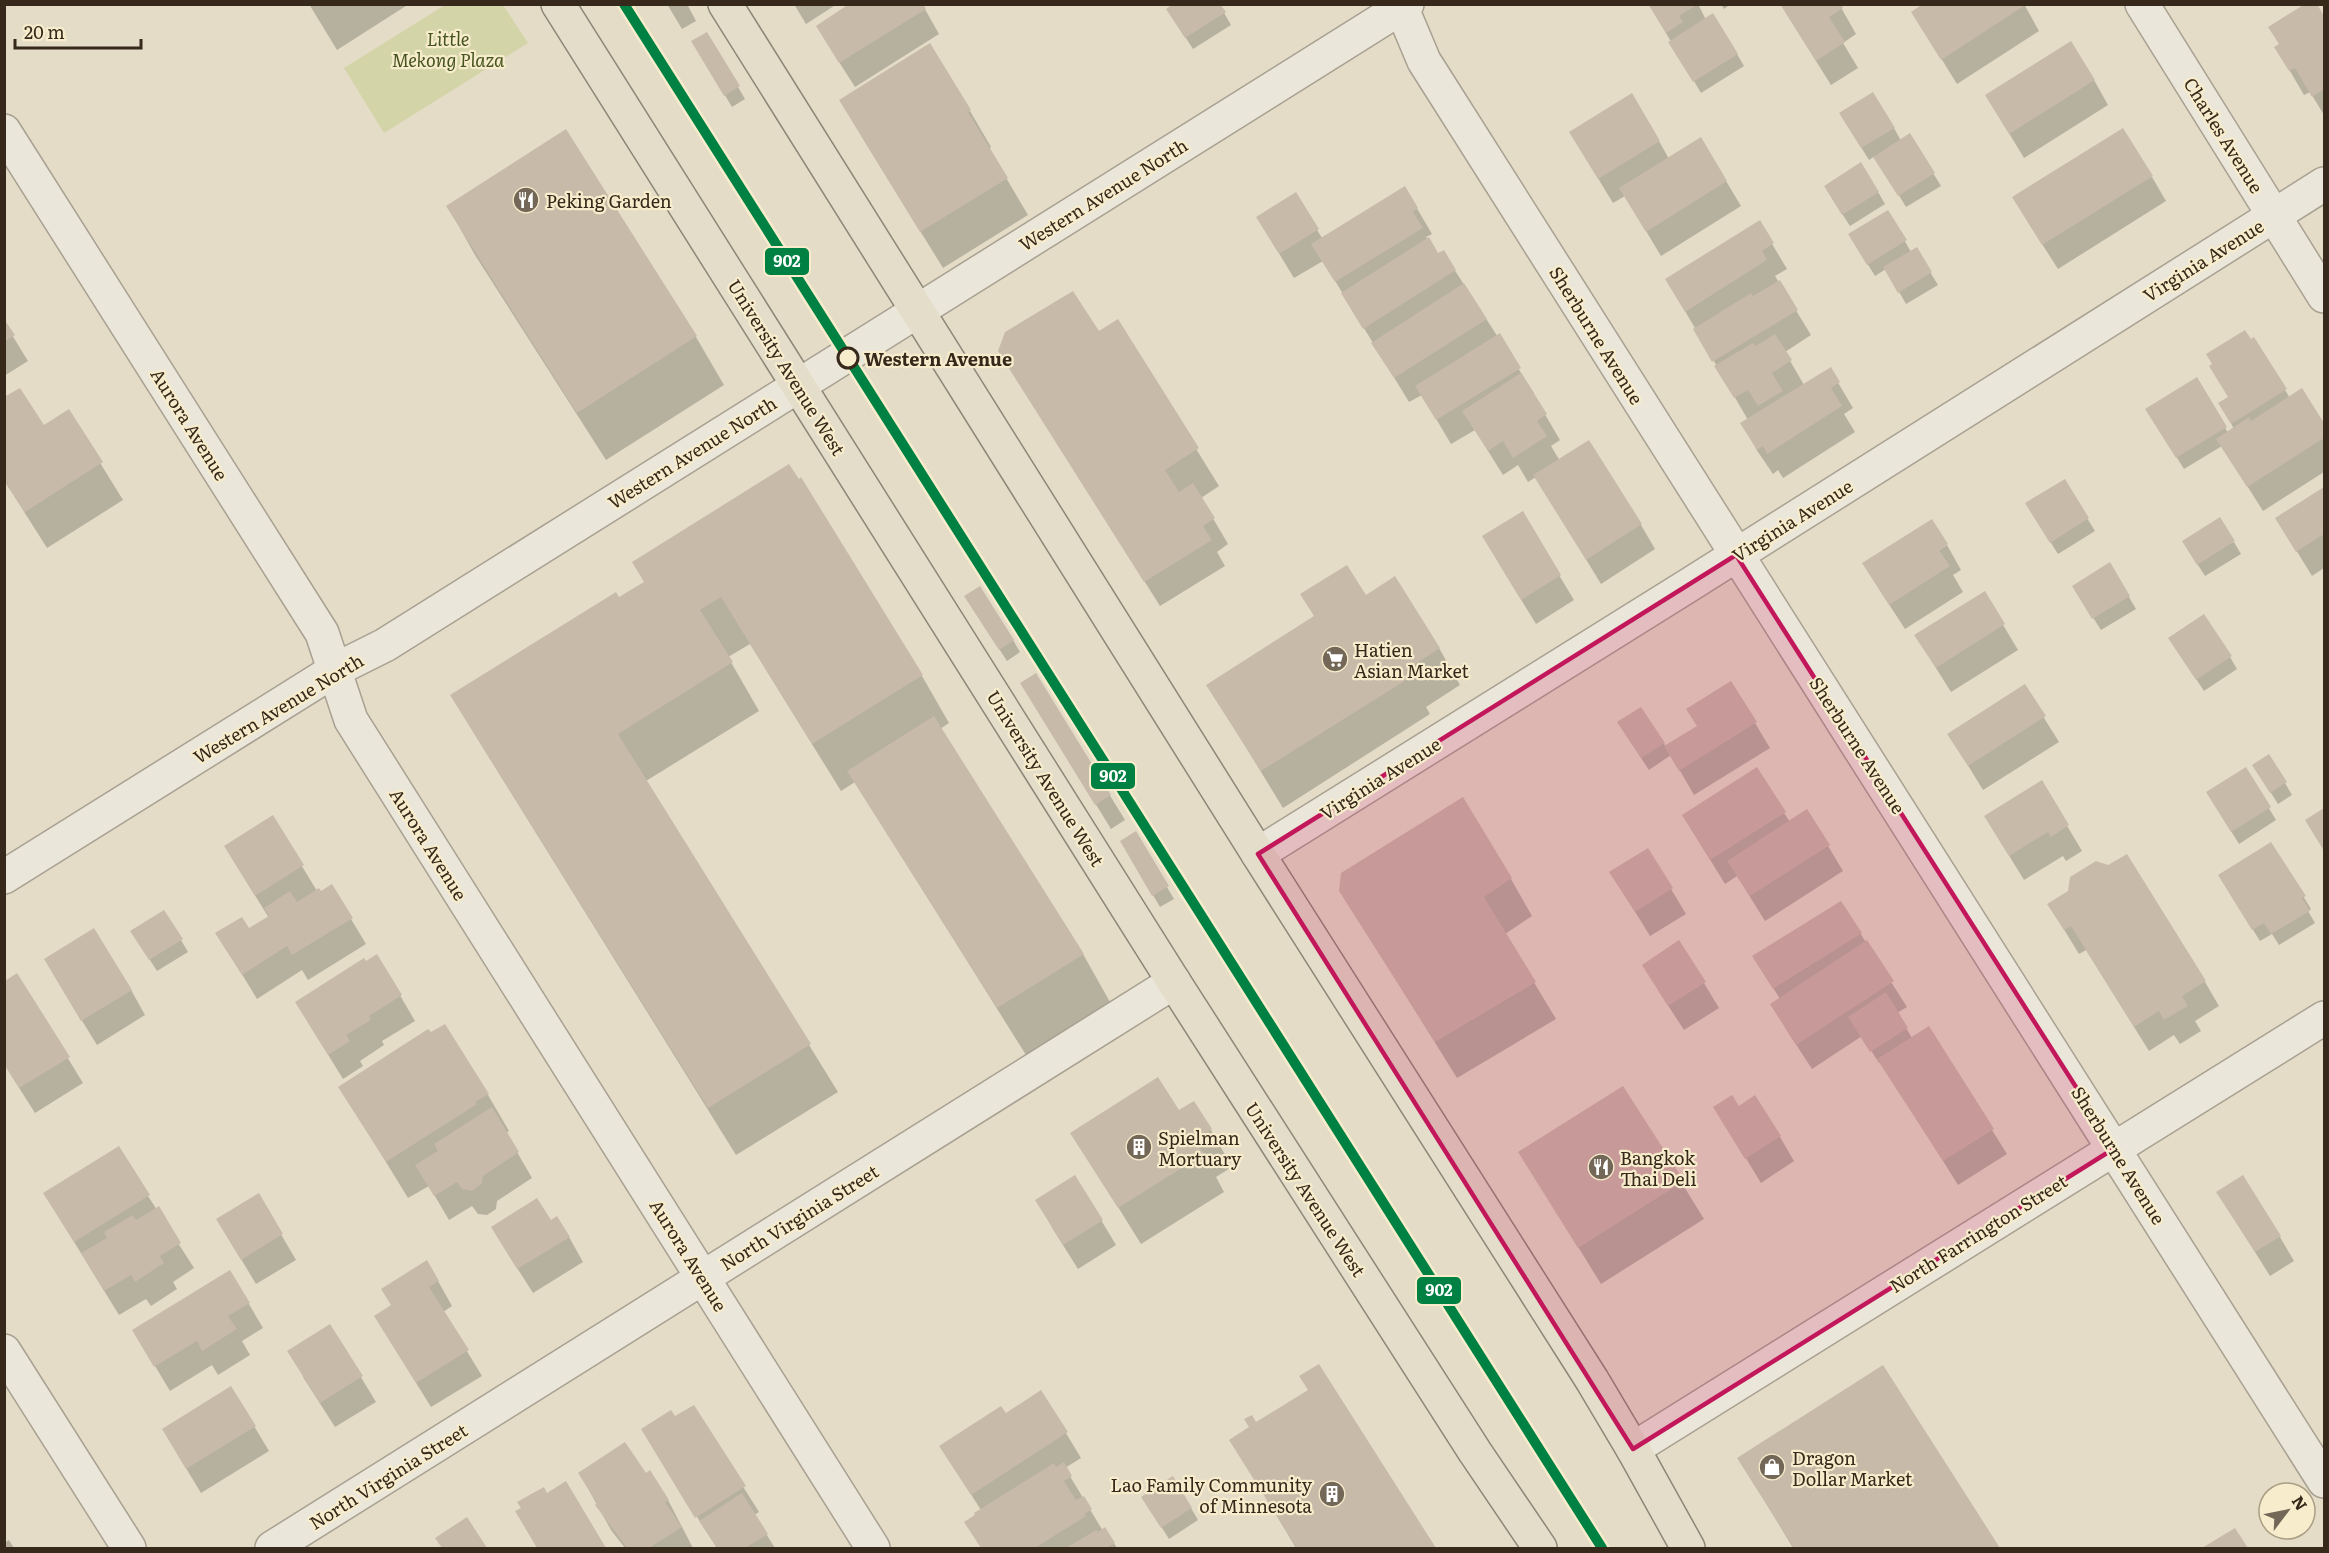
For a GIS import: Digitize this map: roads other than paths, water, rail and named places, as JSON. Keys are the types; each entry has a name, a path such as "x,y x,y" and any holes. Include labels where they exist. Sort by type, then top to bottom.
{"main road":[{"name":"University Avenue West","path":"558,4 834,446 1174,982 1475,1452 1540,1548"},
{"path":"725,4 1564,1337 1633,1449 1688,1548"}],"street":[{"name":"Charles Avenue","path":"2142,4 2325,296"},
{"name":"Western Avenue North","path":"4,877 334,670 385,645 1403,6"},
{"name":"Sherburne Avenue","path":"1403,6 1424,61 2325,1481"},
{"name":"Aurora Avenue","path":"4,131 322,633 351,720 873,1548"},
{"name":"Virginia Avenue","path":"1258,854 2325,184"},
{"name":"North Virginia Street","path":"272,1548 1174,982"},
{"name":"North Farrington Street","path":"1633,1449 2325,1018"},
{"path":"4,1351 129,1548"}],"place":[{"name":"Peking Garden","path":"526,200"},
{"name":"Western Avenue","path":"848,358"},
{"name":"Hatien Asian Market","path":"1335,659"},
{"name":"Spielman Mortuary","path":"1139,1147"},
{"name":"Bangkok Thai Deli","path":"1601,1167"},
{"name":"Dragon Dollar Market","path":"1772,1467"},
{"name":"Lao Family Community of Minnesota","path":"1332,1494"}],"park label":[{"name":"Little Mekong Plaza","path":"448,48"}]}
